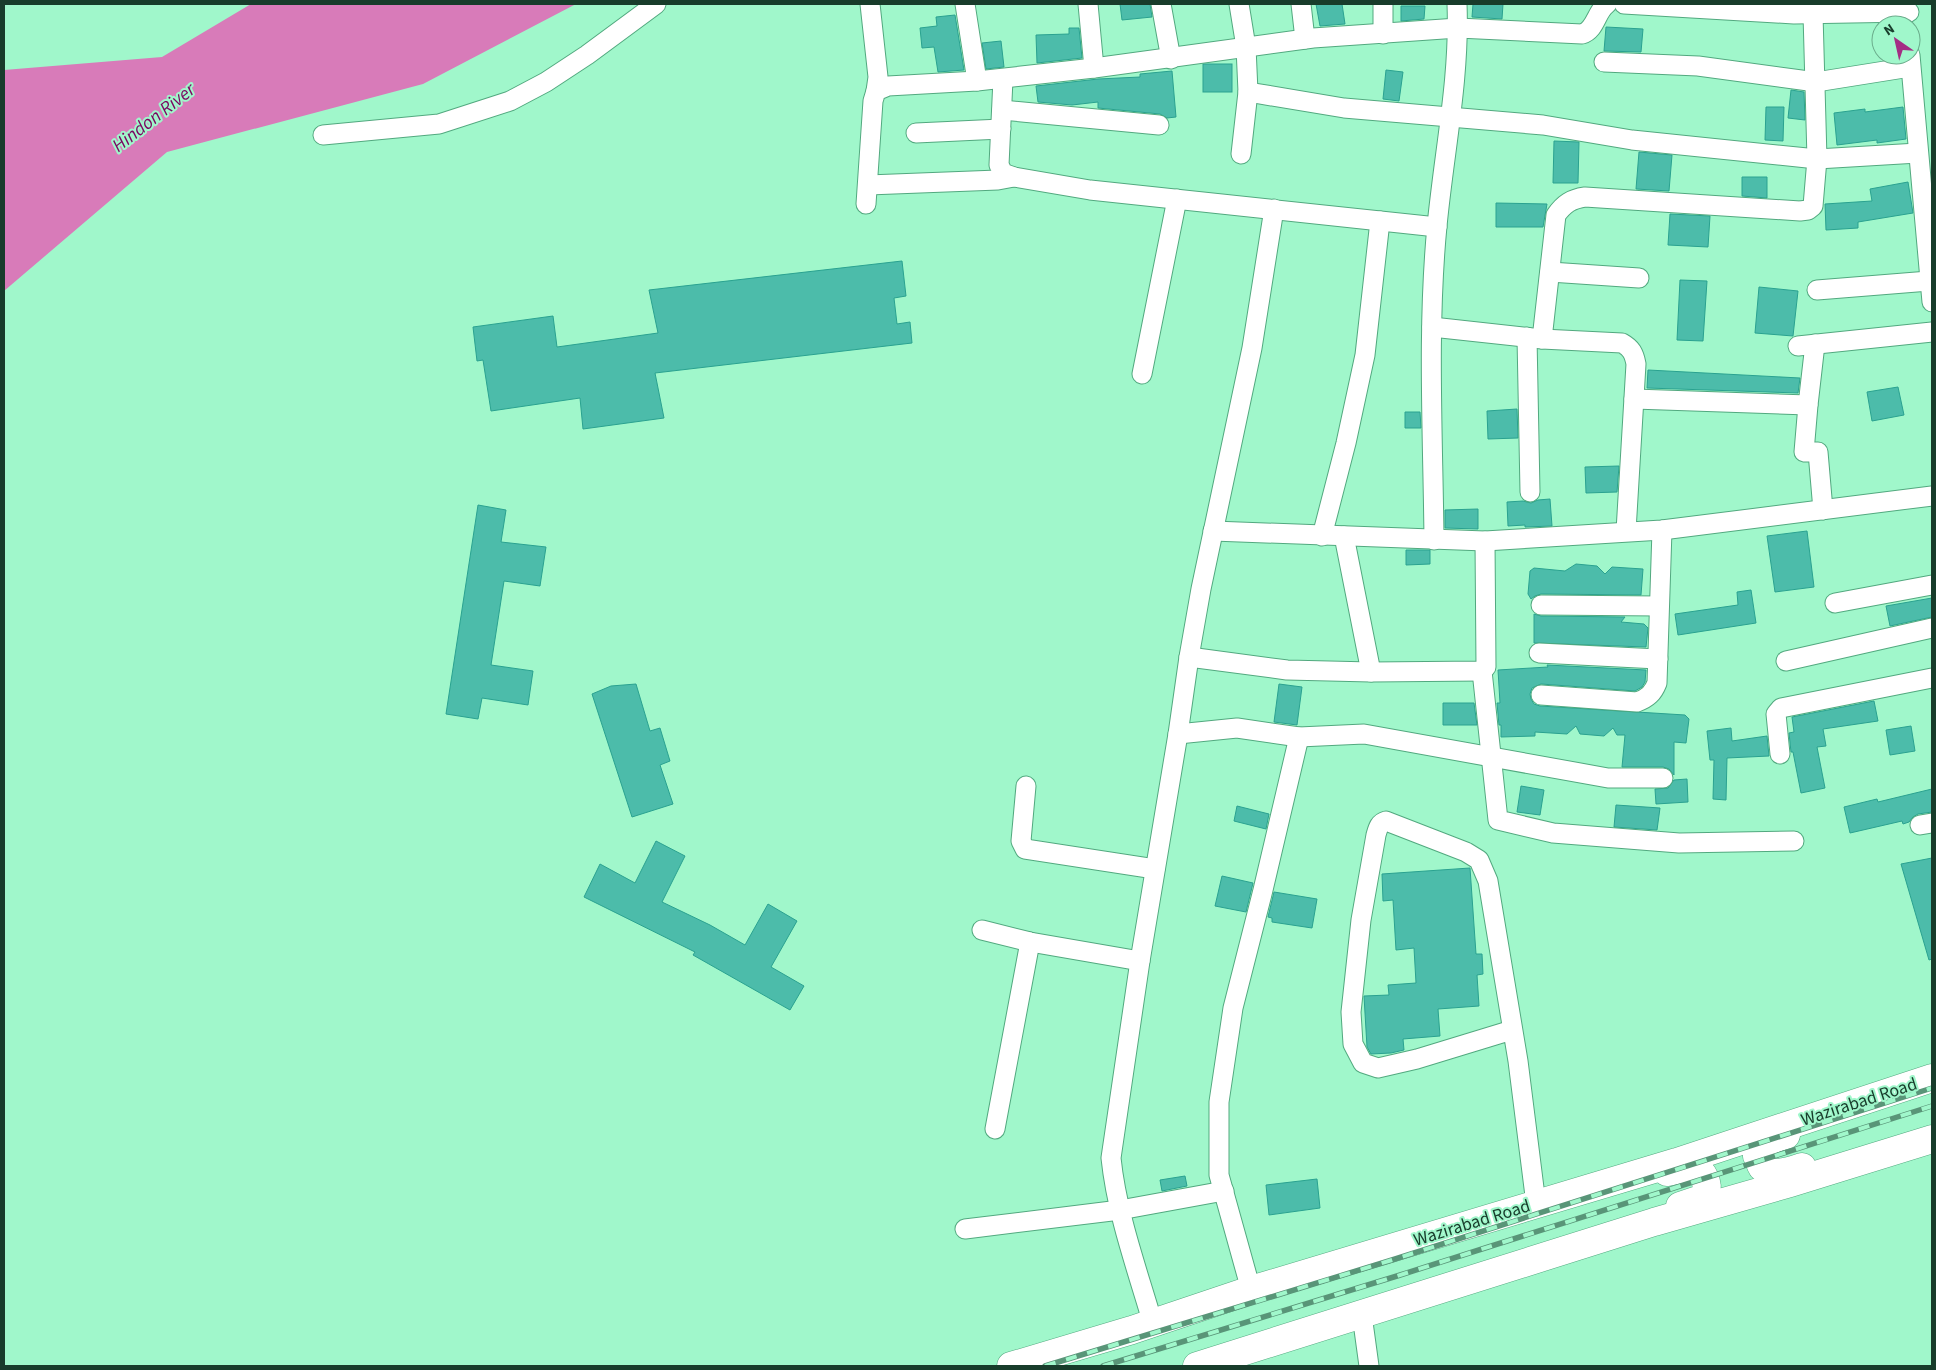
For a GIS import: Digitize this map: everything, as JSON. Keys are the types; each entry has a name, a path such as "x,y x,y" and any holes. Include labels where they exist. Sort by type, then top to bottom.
{"highway":[{"name":"Wazirabad Road","path":"1011,1366 1153,1324 1251,1290 1645,1171 1932,1078"},
{"path":"1813,1118 1802,1131 1770,1140 1761,1146 1757,1156 1763,1168 1773,1173 1821,1162 1836,1169"},
{"path":"1197,1366 1654,1222 1932,1139"},
{"path":"1645,1171 1655,1176 1690,1167 1696,1168 1705,1177 1707,1192 1704,1198 1665,1211 1654,1222"}],"street":[{"path":"323,135 439,124 510,101 562,72 656,4"},
{"path":"866,204 873,101 878,77 870,4"},
{"path":"965,4 977,81"},
{"path":"1088,4 1094,68"},
{"path":"1161,4 1171,59"},
{"path":"1239,4 1246,47 1248,92 1241,154"},
{"path":"1301,4 1305,40"},
{"path":"1382,4 1383,34"},
{"path":"1434,540 1432,327 1437,227 1451,117 1458,28 1457,4"},
{"path":"876,91 888,86 1003,79 1171,59 1305,40 1458,28 1582,34 1589,31 1602,7 1607,4"},
{"path":"1624,4 1909,14"},
{"path":"1530,492 1534,338 1550,272 1556,215 1563,206 1574,199 1585,197 1808,210 1813,206 1814,202 1817,159 1816,82 1819,10"},
{"path":"1604,62 1698,66 1816,82 1892,65"},
{"path":"1910,65 1927,228 1932,302"},
{"path":"1003,79 1000,169 1003,173 1014,177 1090,190 1437,227"},
{"path":"1248,92 1344,108 1543,125 1632,140 1817,159 1918,153"},
{"path":"1002,110 1159,125"},
{"path":"916,133 1001,129"},
{"path":"868,185 998,180 1014,177"},
{"path":"1142,374 1177,199"},
{"path":"1153,1324 1120,1210 1111,1158 1140,961 1189,657 1213,531 1252,348 1274,210"},
{"path":"1322,536 1346,443 1365,355 1380,221"},
{"path":"1550,272 1639,278"},
{"path":"1817,290 1930,280"},
{"path":"1432,327 1534,338 1622,343 1630,348 1636,364 1626,531"},
{"path":"1822,510 1818,452 1804,452 1808,405 1807,345 1932,332"},
{"path":"1634,399 1808,405"},
{"path":"1213,531 1485,541 1662,530 1932,496"},
{"path":"1541,695 1638,702 1647,698 1653,691 1657,683 1662,530"},
{"path":"1344,536 1371,672"},
{"path":"1189,657 1287,670 1371,672 1482,671 1486,667 1485,541"},
{"path":"1835,603 1932,584"},
{"path":"1541,605 1660,606"},
{"path":"1786,661 1932,628"},
{"path":"1539,653 1658,659"},
{"path":"1482,671 1498,820 1553,833 1679,844 1794,841"},
{"path":"1780,754 1776,714 1781,708 1932,678"},
{"path":"1178,734 1237,728 1298,737 1364,734 1608,778 1663,778"},
{"path":"1251,1290 1219,1175 1219,1102 1233,1008 1263,890 1298,737"},
{"path":"1026,786 1022,841 1026,849 1155,869"},
{"path":"1512,1030 1410,1061 1378,1068 1364,1063 1353,1044 1351,1012 1361,920 1376,835 1378,827 1382,822 1386,821 1466,852 1479,860 1488,880 1512,1030 1536,1204"},
{"path":"982,930 1030,942 1140,961"},
{"path":"995,1129 1030,942"},
{"path":"965,1229 1120,1210 1224,1191"},
{"path":"1362,1315 1370,1366"}],"water":[{"name":"Hindon River","path":"251,4 576,4 423,84 167,152 4,291 4,70 162,57"}],"building":[{"path":"1120,4 1150,4 1152,17 1122,20"},
{"path":"1316,4 1342,4 1345,24 1320,26"},
{"path":"1473,4 1503,4 1502,19 1472,17"},
{"path":"1401,6 1425,6 1424,19 1401,21"},
{"path":"955,15 964,70 938,72 934,47 922,48 920,28 937,26 936,17"},
{"path":"1606,27 1643,29 1641,52 1604,51"},
{"path":"1069,28 1079,28 1082,58 1037,63 1036,35 1069,34"},
{"path":"1001,41 1004,67 986,69 982,43"},
{"path":"1203,64 1232,64 1232,92 1203,92"},
{"path":"1386,70 1403,72 1399,101 1383,99"},
{"path":"1172,71 1176,117 1167,118 1160,114 1098,108 1098,102 1072,105 1038,102 1036,86 1098,79 1140,77 1140,74"},
{"path":"1791,90 1804,92 1805,120 1788,118"},
{"path":"1766,107 1784,107 1783,141 1765,140"},
{"path":"1903,107 1906,139 1877,143 1877,140 1837,145 1834,113 1865,109 1865,112"},
{"path":"1554,141 1579,142 1578,183 1553,183"},
{"path":"1639,152 1672,155 1669,191 1636,189"},
{"path":"1742,177 1767,177 1767,198 1742,196"},
{"path":"1908,182 1913,213 1858,222 1858,228 1826,230 1825,204 1872,201 1870,189"},
{"path":"1496,203 1547,204 1543,227 1496,227"},
{"path":"1670,214 1710,216 1708,247 1668,245"},
{"path":"902,261 906,296 894,298 897,324 910,322 912,343 655,373 664,418 583,429 580,398 491,411 483,360 477,361 473,327 553,316 557,347 658,333 649,290"},
{"path":"1680,280 1707,281 1703,341 1677,340"},
{"path":"1759,287 1798,291 1793,336 1755,333"},
{"path":"1648,370 1800,378 1798,393 1647,388"},
{"path":"1898,387 1904,415 1872,421 1867,392"},
{"path":"1517,409 1518,438 1488,439 1487,411"},
{"path":"1405,412 1420,412 1421,428 1405,428"},
{"path":"1619,466 1617,492 1586,493 1585,467"},
{"path":"1550,499 1552,526 1508,526 1507,502 1523,501 1531,503"},
{"path":"478,505 506,510 501,542 546,547 540,586 504,581 491,665 533,671 528,705 482,698 478,719 446,714"},
{"path":"1478,509 1478,529 1445,528 1445,510"},
{"path":"1807,531 1814,587 1775,592 1767,536"},
{"path":"1406,550 1430,550 1430,564 1406,565"},
{"path":"1576,564 1597,566 1605,574 1612,567 1643,569 1641,595 1541,594 1531,599 1528,594 1530,571 1534,568 1565,571"},
{"path":"1751,590 1756,623 1678,635 1675,614 1738,605 1737,592"},
{"path":"1932,598 1932,617 1890,626 1886,606"},
{"path":"1534,614 1541,616 1625,617 1621,622 1644,624 1648,628 1646,647 1534,643"},
{"path":"1547,665 1646,670 1645,682 1642,687 1635,691 1541,684 1532,688 1531,699 1534,704 1540,706 1685,715 1689,719 1686,743 1674,742 1674,775 1669,769 1663,767 1622,767 1625,735 1617,735 1613,728 1604,736 1580,734 1576,726 1567,734 1535,732 1535,736 1501,737 1497,703 1500,703 1498,670 1548,667"},
{"path":"636,684 650,731 660,728 670,761 660,765 673,804 632,817 592,694 611,686"},
{"path":"1279,684 1302,687 1297,725 1274,722"},
{"path":"1874,701 1878,721 1823,729 1826,746 1817,747 1825,788 1801,793 1793,752 1791,752 1789,733 1794,732 1792,717"},
{"path":"1443,703 1474,703 1477,725 1443,725"},
{"path":"1911,726 1915,751 1890,755 1886,730"},
{"path":"1731,728 1732,741 1767,736 1769,756 1727,758 1726,800 1713,799 1714,760 1710,760 1707,731"},
{"path":"1687,779 1688,802 1656,804 1655,789 1668,788 1674,780"},
{"path":"1521,786 1544,790 1540,815 1517,812"},
{"path":"1932,789 1932,812 1918,814 1909,822 1903,824 1902,821 1850,833 1844,807 1877,799 1878,802"},
{"path":"1616,805 1660,808 1657,830 1614,827"},
{"path":"1237,806 1269,814 1266,829 1234,821"},
{"path":"656,841 685,856 662,902 710,925 745,945 768,904 797,921 771,967 804,986 790,1010 693,955 695,952 584,897 600,864 635,883"},
{"path":"1932,858 1932,959 1929,960 1901,864"},
{"path":"1470,868 1476,954 1482,954 1483,974 1477,975 1479,1006 1438,1009 1440,1036 1403,1039 1404,1050 1371,1054 1367,1047 1364,996 1389,995 1388,985 1416,983 1414,948 1396,950 1393,900 1383,901 1382,874"},
{"path":"1222,876 1253,883 1246,912 1215,906"},
{"path":"1274,892 1317,899 1312,928 1272,922 1272,918 1268,917"},
{"path":"1185,1176 1187,1186 1162,1191 1160,1180"},
{"path":"1317,1179 1320,1208 1269,1215 1266,1185"}],"railway":[{"path":"1045,1366 1392,1260 1932,1088"},
{"path":"1103,1366 1397,1276 1932,1106"}]}
